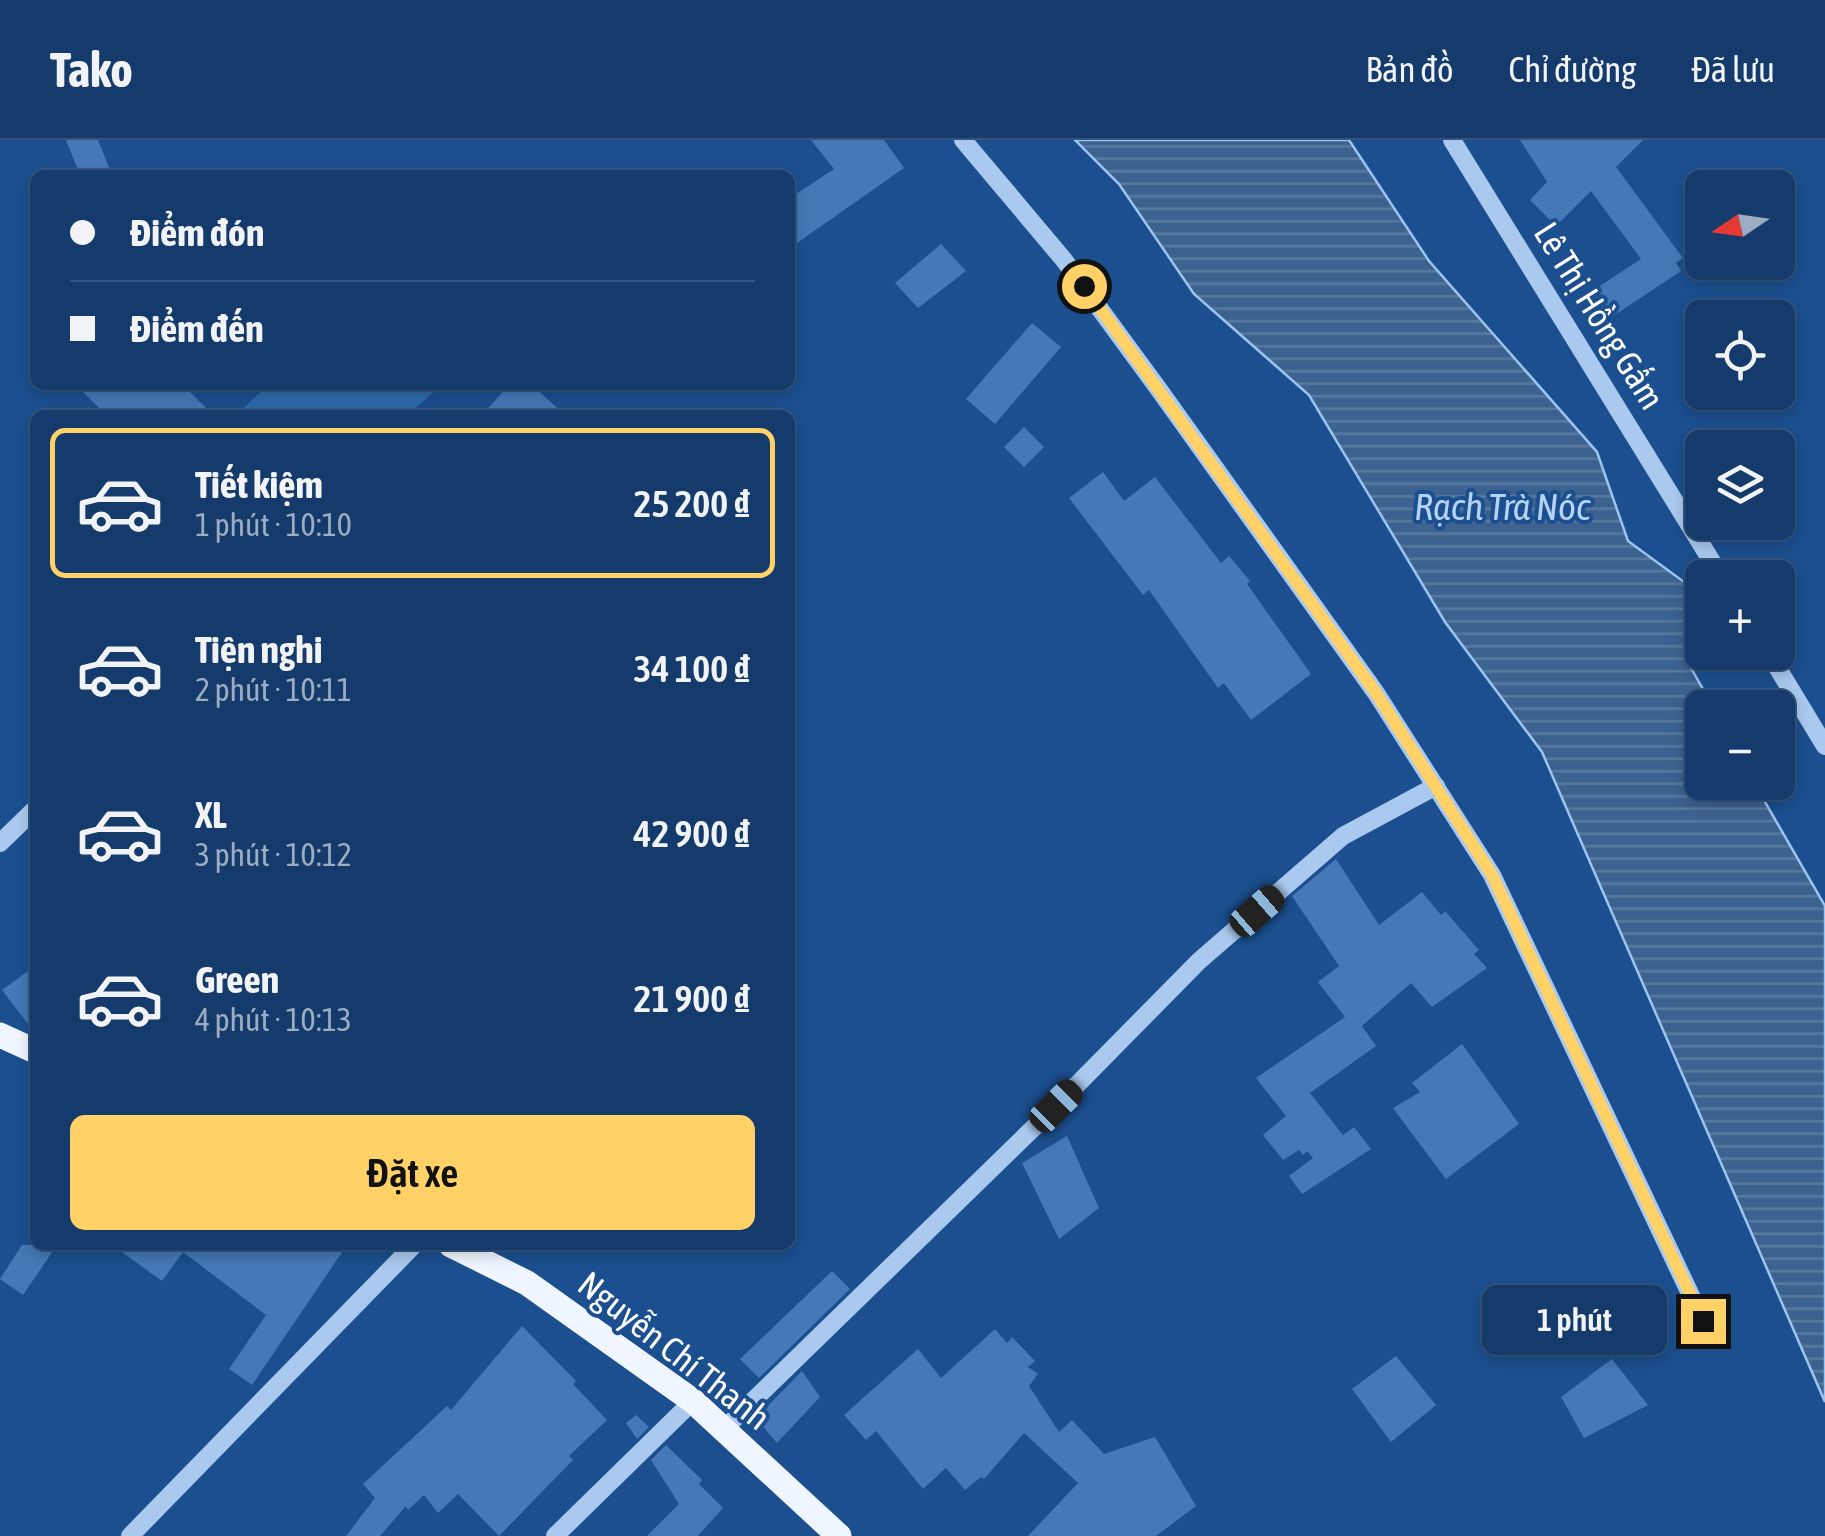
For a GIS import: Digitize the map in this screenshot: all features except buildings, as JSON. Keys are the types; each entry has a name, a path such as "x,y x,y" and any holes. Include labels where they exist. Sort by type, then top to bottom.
{"main road":[{"path":"0,1035 30,1049"},
{"name":"Nguyễn Chí Thanh","path":"461,1250 527,1283 692,1401 838,1536"}],"street":[{"path":"962,140 1075,275 1376,693 1492,875 1703,1321"},
{"name":"Lê Thị Hồng Gấm","path":"1452,140 1711,560"},
{"path":"1779,670 1825,746"},
{"path":"724,1428 1056,1106 1199,961 1343,836 1436,786"},
{"path":"0,843 30,814"},
{"path":"130,1536 409,1250"},
{"path":"556,1536 692,1401"}],"shaded area":[{"path":"263,390 436,390 413,410 241,410"}],"water":[{"name":"Rạch Trà Nóc","path":"1075,140 1349,140 1429,261 1597,452 1628,541 1685,583 1685,670 1692,670 1703,690 1685,690 1685,800 1764,800 1825,906 1825,1402 1542,752 1445,622 1309,395 1194,294 1119,184"}],"route":[{"path":"1084,286 1376,693 1492,875 1703,1321"}]}
